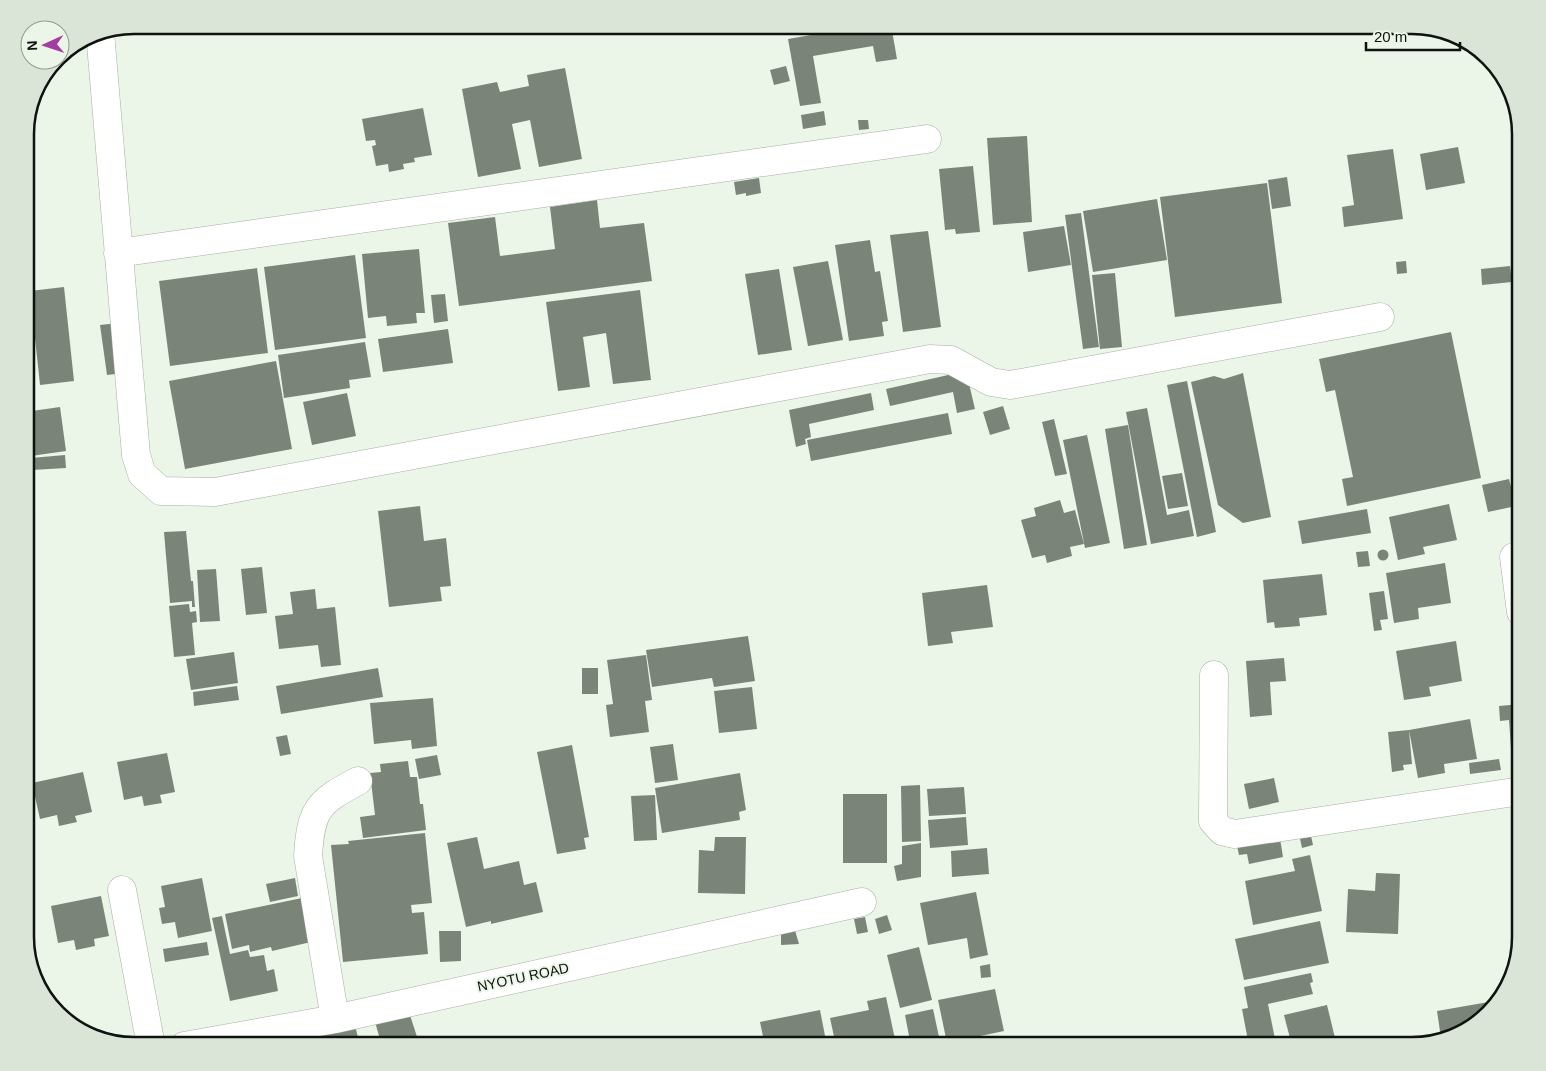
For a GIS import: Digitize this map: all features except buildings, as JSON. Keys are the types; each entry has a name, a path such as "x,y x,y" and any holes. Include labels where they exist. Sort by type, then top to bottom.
{"street":[{"path":"101,39 136,455 142,474 161,491 215,492 930,359 951,360 991,382 1010,385 1380,317"},
{"path":"118,253 927,139"},
{"path":"1214,675 1213,822 1222,831 1235,834 1512,792"},
{"path":"335,1019 308,856 309,833 317,808 335,793 358,781"},
{"path":"122,890 150,1037"},
{"name":"NYOTU ROAD","path":"234,1037 335,1019 862,902"}]}
